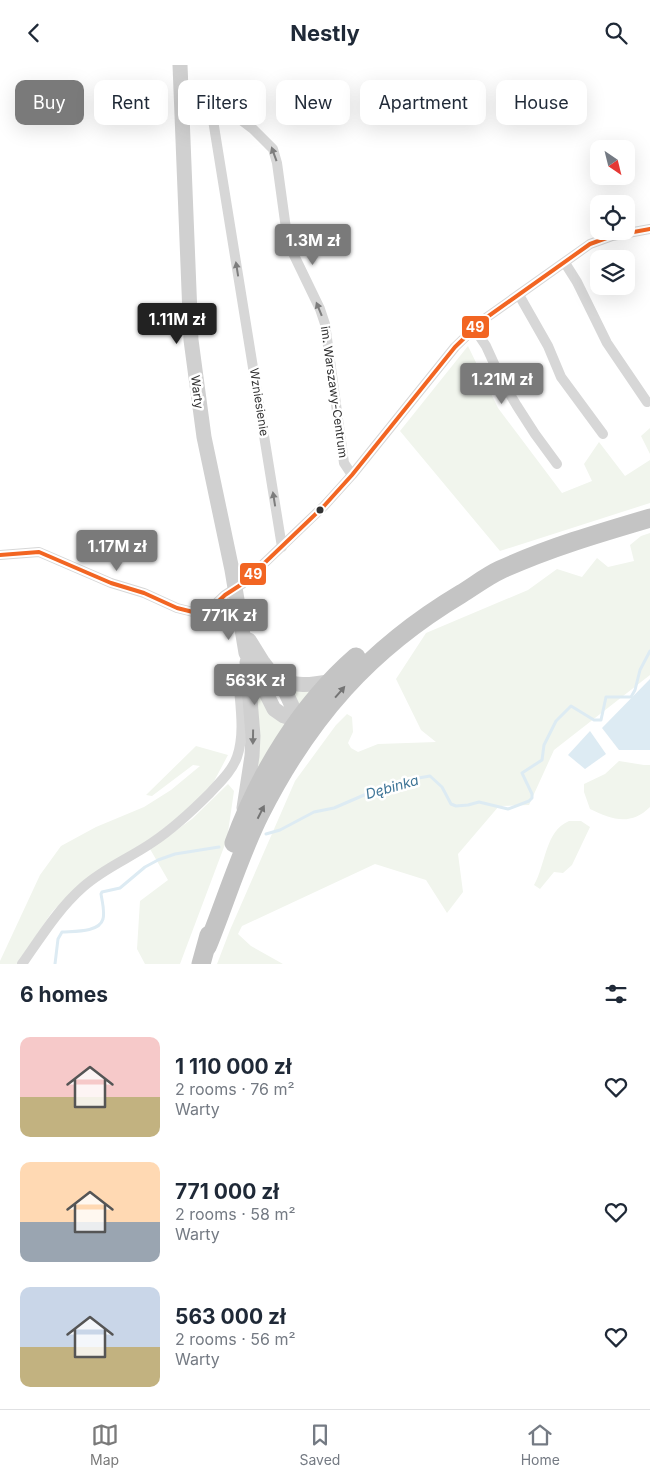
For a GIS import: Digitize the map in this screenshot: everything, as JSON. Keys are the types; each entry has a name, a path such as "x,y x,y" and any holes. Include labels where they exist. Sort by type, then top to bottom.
{"highway":[{"path":"237,852 290,760 305,726 332,681 348,664 389,631 482,576 497,572 557,547 650,518"},
{"path":"204,955 222,911 243,819 269,768 305,726 368,662 451,594"}],"main road":[{"name":"Warty","path":"180,65 180,80"},
{"name":"Warty","path":"182,125 193,361 204,437 242,624 246,660 274,709 284,717 305,726"},
{"name":"Warty","path":"242,624 255,651 275,675 305,726"},
{"path":"243,819 253,736 246,660"},
{"path":"275,675 284,681 302,685 332,681"}],"street":[{"name":"Wzniesienie","path":"214,125 282,547"},
{"name":"im. Warszawy-Centrum","path":"248,125 273,149 277,163 287,236 325,323 344,463 352,475"},
{"name":"im. Warszawy-Centrum","path":"0,555 39,552 110,583 144,593 178,608 196,613 207,611 282,547 324,506 352,475 455,347 474,328 590,244 612,236 650,229"},
{"path":"565,263 577,282 607,343 647,402"},
{"path":"519,295 548,346 561,377 603,433"},
{"path":"474,328 486,346 502,381 535,434 557,464"},
{"path":"22,964 57,913 83,887 102,872 153,843 187,817 229,772 237,757 240,743 238,674 246,660"}],"shaded area":[{"path":"468,346 498,408 562,493 592,481 584,464 599,442 625,476 650,460 650,503 500,551 400,431"},
{"path":"650,428 650,454 641,436"},
{"path":"650,533 650,675 554,750 529,805 499,806 458,854 463,892 447,913 426,880 375,864 242,926 238,934 251,946 283,964 217,964 295,781 336,725 347,714 352,717 353,732 348,743 351,748 358,752 378,744 436,742 421,730 396,679 426,633 528,590 557,569 582,577 597,558 608,567 634,561 630,545 641,536"},
{"path":"249,668 290,724 250,787"},
{"path":"650,679 650,750 619,750 602,728"},
{"path":"292,688 314,688 300,711"},
{"path":"590,731 606,754 585,769 568,755"},
{"path":"196,746 228,755 212,785 184,813 150,839 79,885 52,912 17,964 0,964 40,875 61,846 96,827 144,807 171,790 200,766 193,765 152,796 146,795"},
{"path":"619,761 650,765 650,807 636,817 628,819 606,816 590,809 584,792 584,784 605,774"},
{"path":"228,784 234,791 227,839 180,964 145,964 137,949 140,901 168,880 150,849 192,819"},
{"path":"569,821 581,821 590,827 572,865 563,873 554,872 540,889 534,885 547,849 555,832"}],"waterway":[{"name":"Dębinka","path":"266,834 280,830 314,812 334,808 378,789 407,780 430,776 442,787 451,804 456,806 479,802 508,809 529,801 532,798 532,794 522,773 542,760 544,745 556,721 571,706 594,720 601,720 606,697 631,697 635,690 640,670 650,651"},
{"name":"Dębinka","path":"55,964 58,939 62,932 91,929 101,924 104,916 102,892 120,888 145,867 158,860 175,854 219,847"}],"transit line":[{"name":"49","path":"0,555 39,552 111,583 144,593 177,608 197,613 207,612 225,595 242,584 324,506 352,475 455,347 483,320 590,244 612,236 650,229"}]}
